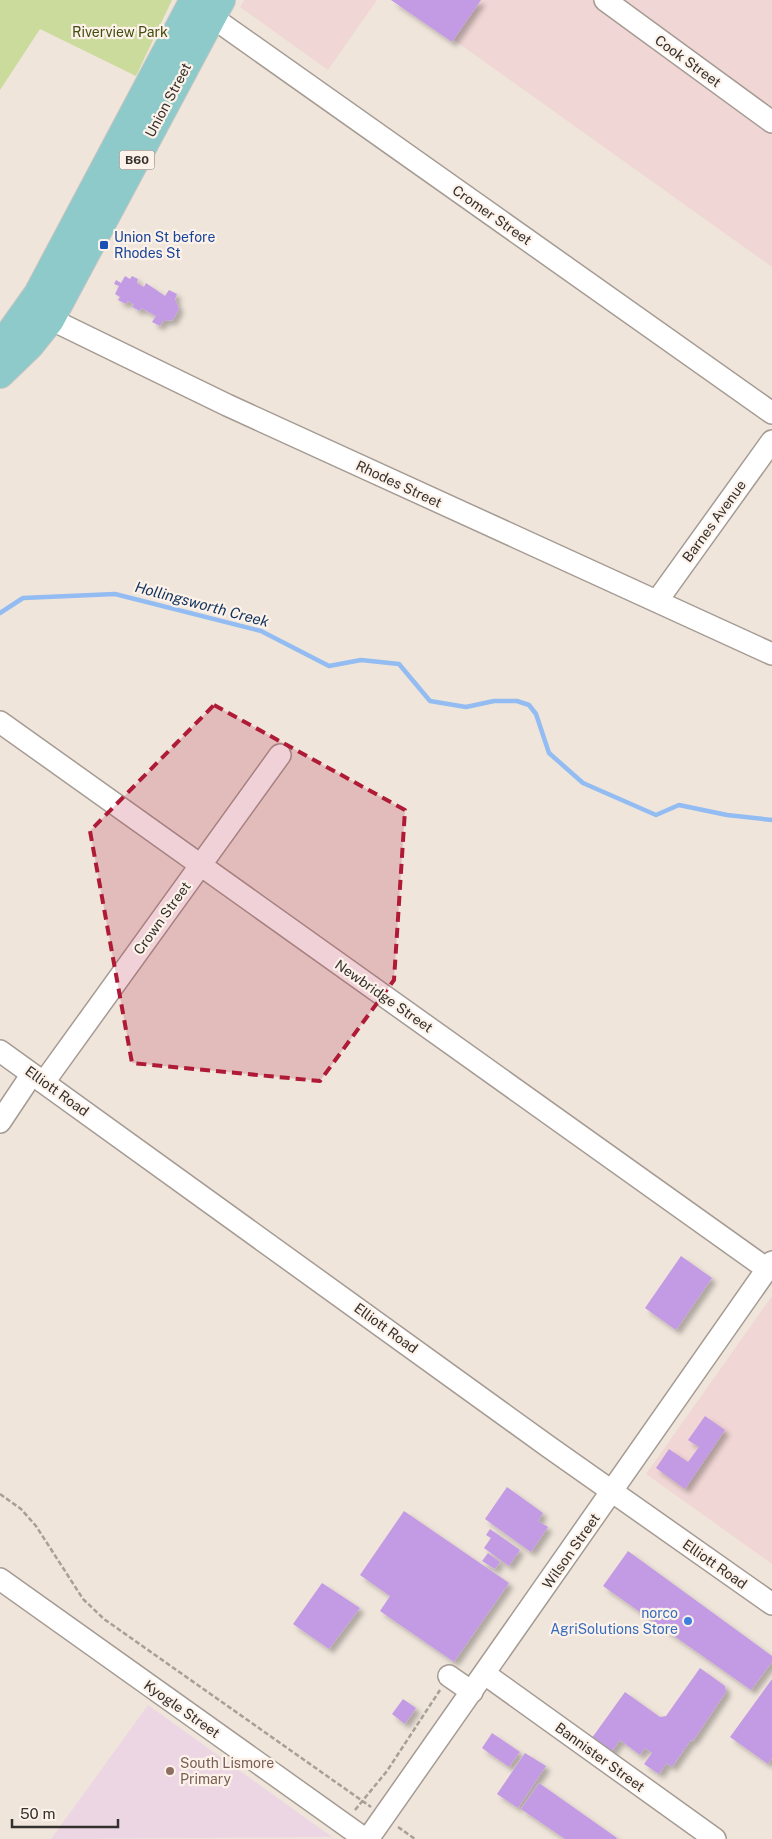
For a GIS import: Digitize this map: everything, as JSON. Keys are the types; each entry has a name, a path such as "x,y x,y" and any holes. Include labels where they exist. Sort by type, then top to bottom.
{"main road":[{"name":"Union Street","path":"0,374 30,345 40,314 209,6"},
{"name":"Union Street","path":"0,342 40,314"}],"street":[{"name":"Cook Street","path":"605,0 772,122"},
{"name":"Cromer Street","path":"209,6 772,413"},
{"name":"Rhodes Street","path":"40,314 226,405 772,654"},
{"name":"Barnes Avenue","path":"656,601 772,441"},
{"name":"Newbridge Street","path":"0,722 770,1266"},
{"name":"Crown Street","path":"0,1122 38,1078 200,865 280,755"},
{"name":"Elliott Road","path":"0,1051 612,1492 772,1604"},
{"name":"Wilson Street","path":"367,1839 485,1674 612,1492 628,1465 770,1266"},
{"name":"Kyogle Street","path":"0,1579 367,1839"},
{"name":"Bannister Street","path":"485,1674 715,1839"},
{"path":"449,1676 472,1692"}],"path":[{"path":"0,1494 21,1509 36,1526 83,1599 104,1618 373,1809"},
{"path":"350,1816 387,1770 449,1676"},
{"path":"396,1826 415,1839"}],"highlighted area":[{"path":"214,705 405,810 394,980 320,1081 132,1063 90,831"}],"shaded area":[{"path":"244,0 377,0 328,70 240,7"},
{"path":"398,0 772,0 772,267"},
{"path":"772,1296 772,1564 646,1474"},
{"name":"South Lismore Primary","path":"148,1705 332,1837 51,1839"}],"green space":[{"name":"Riverview Park","path":"0,0 172,0 136,76 40,29 0,90"}],"building":[{"path":"391,0 481,0 452,42"},
{"path":"125,276 130,279 132,276 138,279 137,283 144,287 146,283 165,296 169,290 177,294 175,299 179,309 173,320 163,321 160,326 152,322 156,316 141,308 140,311 132,307 134,305 128,301 126,304 118,300 120,297 115,294 119,286 114,284 116,280 121,283"},
{"path":"681,1256 712,1278 676,1330 645,1308"},
{"path":"705,1416 725,1430 685,1489 656,1468 669,1449 688,1462 699,1447 688,1440"},
{"path":"507,1487 543,1513 538,1521 548,1527 531,1552 485,1519"},
{"path":"404,1511 509,1583 454,1662 380,1611 390,1596 360,1575"},
{"path":"490,1529 520,1550 509,1566 484,1548 491,1538 486,1535"},
{"name":"norco AgriSolutions Store","path":"628,1551 772,1656 772,1662 751,1690 603,1586"},
{"path":"488,1553 500,1562 495,1569 482,1561"},
{"path":"322,1583 360,1608 329,1649 293,1624"},
{"path":"700,1668 725,1686 726,1692 693,1741 691,1740 672,1767 667,1763 659,1774 644,1764 652,1753 645,1748 640,1755 620,1740 608,1757 589,1742 625,1692 660,1717 666,1716"},
{"path":"772,1679 772,1758 768,1764 730,1737"},
{"path":"403,1699 416,1708 405,1724 392,1714"},
{"path":"492,1733 520,1752 509,1767 482,1748"},
{"path":"525,1753 546,1766 518,1808 497,1794"},
{"path":"539,1783 617,1838 565,1839 521,1809"}],"waterway":[{"name":"Hollingsworth Creek","path":"0,613 23,598 115,594 261,631 329,666 361,660 399,664 430,701 466,707 494,701 517,701 529,705 536,714 549,753 583,783 656,815 679,805 727,815 772,820"}],"place":[{"name":"Union St before Rhodes St","path":"104,245"},
{"name":"norco AgriSolutions Store","path":"688,1621"},
{"name":"South Lismore Primary","path":"170,1771"}]}
